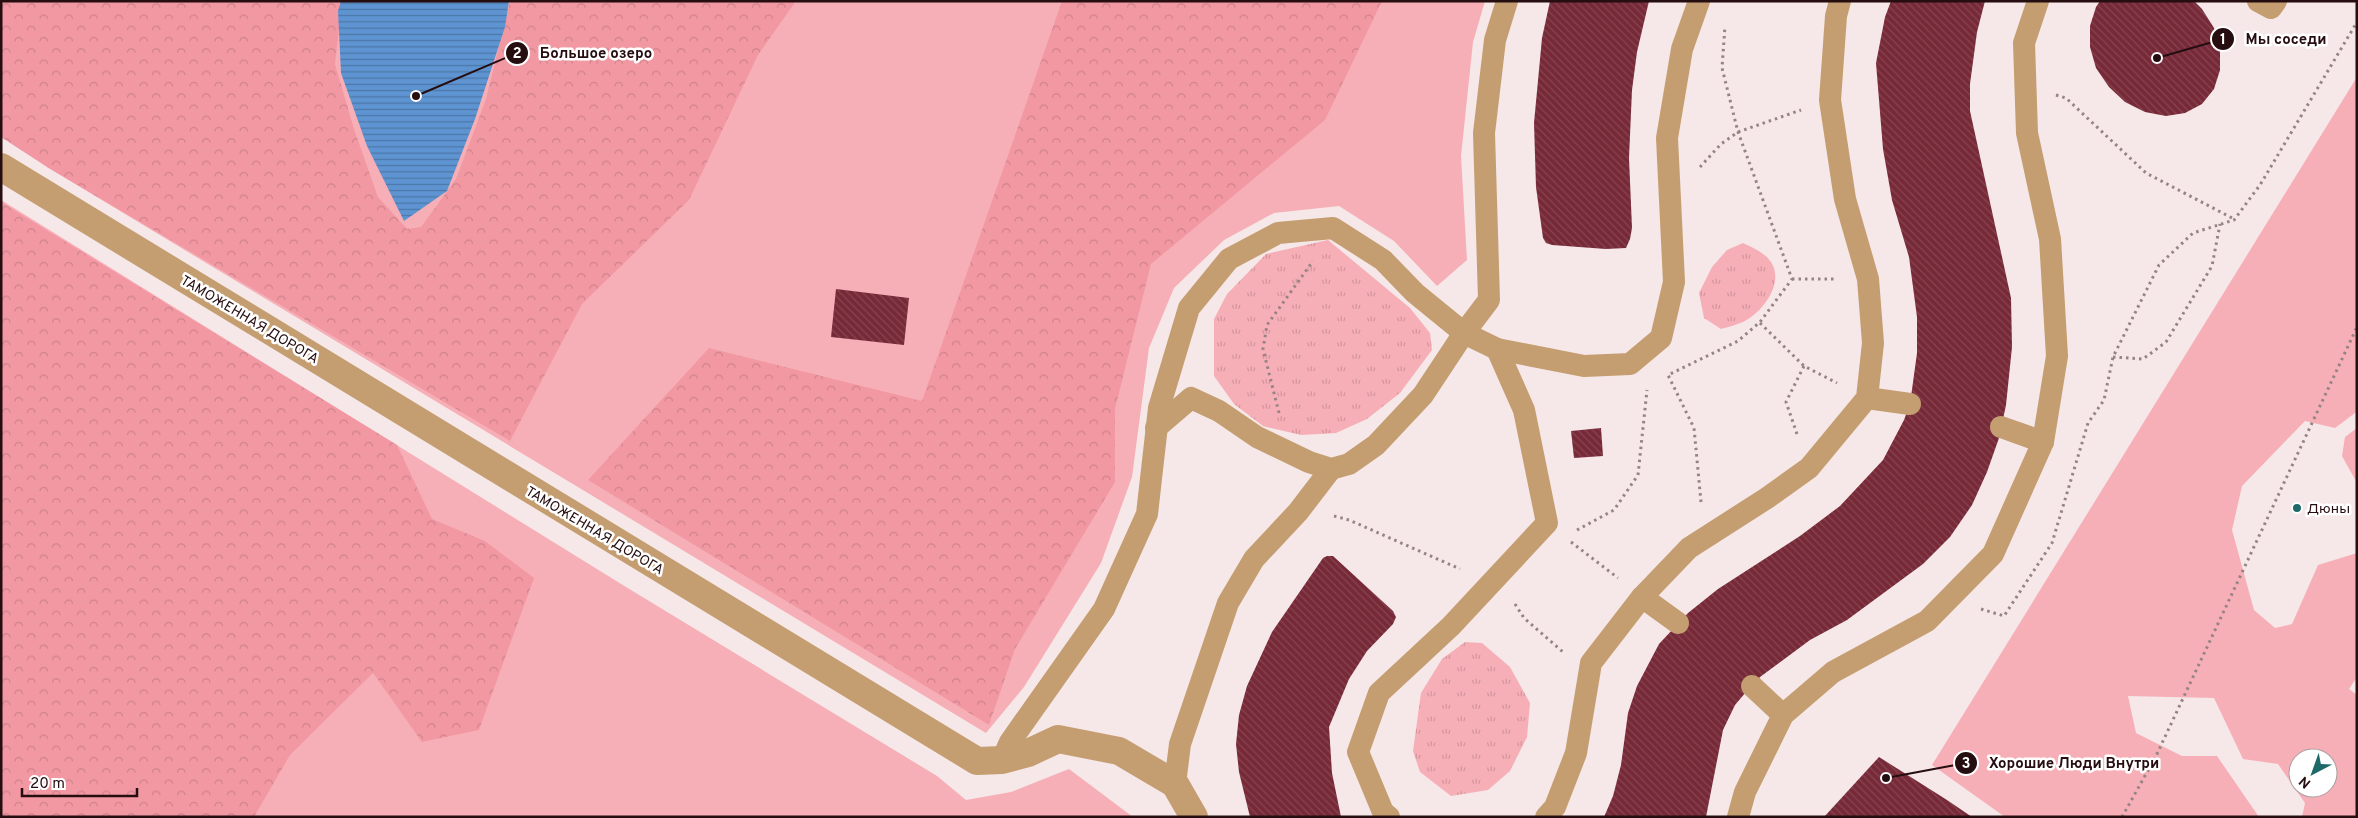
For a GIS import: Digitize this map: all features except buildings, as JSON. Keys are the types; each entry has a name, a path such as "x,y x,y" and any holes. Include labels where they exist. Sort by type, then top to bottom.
{"street":[{"name":"ТАМОЖЕННАЯ ДОРОГА","path":"1,167 978,761 1002,760 1028,753 1058,739 1119,751 1175,784 1194,817"}],"lane":[{"path":"1156,428 1191,398 1219,411 1257,437 1310,462 1331,469 1349,464 1376,445 1423,394 1489,300 1484,133 1495,40 1507,1"},
{"path":"1002,760 1010,742 1104,608 1147,514 1159,408 1189,308 1229,258 1278,233 1333,228 1383,260 1415,293 1464,333 1497,349 1584,366 1630,364 1661,338 1674,282 1667,138 1682,49 1699,1"},
{"path":"1546,817 1555,807 1576,753 1592,663 1642,597 1689,548 1767,498 1809,468 1867,398 1873,343 1868,278 1845,199 1830,100 1836,16 1840,1"},
{"path":"1738,817 1745,792 1783,715 1833,672 1927,621 1993,554 2043,442 2057,356 2050,239 2027,133 2024,43 2038,1"},
{"path":"2258,1 2271,8 2276,1"},
{"path":"1389,817 1383,812 1358,752 1379,692 1493,583 1547,523 1524,410 1497,349"},
{"path":"1867,398 1910,404"},
{"path":"2001,427 2043,442"},
{"path":"1175,784 1180,744 1228,603 1254,558 1298,512 1331,469"},
{"path":"1642,597 1678,623"},
{"path":"1752,686 1783,715"}],"path":[{"path":"1726,20 1722,68 1738,132 1792,279"},
{"path":"1958,589 1983,611 2004,616 2052,543 2088,423 2104,400 2113,357 2159,266 2193,232 2234,220 2260,185 2357,22"},
{"path":"2025,85 2066,98 2146,173 2234,220"},
{"path":"1670,198 1721,144 1738,132 1830,100"},
{"path":"2113,357 2143,359 2166,342 2212,266 2220,224"},
{"path":"1288,450 1263,349 1267,325 1310,266 1333,228"},
{"path":"1792,279 1868,278"},
{"path":"1689,548 1702,500 1694,428 1668,375 1738,341 1760,322 1792,279"},
{"path":"1760,322 1804,366 1867,398"},
{"path":"2122,817 2156,756 2357,327"},
{"path":"1547,523 1577,530 1614,510 1638,475 1648,392 1630,364"},
{"path":"1804,366 1786,402 1809,468"},
{"path":"1298,512 1318,511 1349,520 1493,583 1509,596 1524,618 1563,652 1592,663"},
{"path":"1547,523 1642,597"}],"green space":[{"path":"1,1 342,1 335,64 354,129 378,197 407,229 421,227 456,179 486,99 510,1 796,1 758,55 689,200 582,304 510,441 47,167 1,137"},
{"path":"109,1 1485,1 1473,42 1461,156 1467,260 1437,286 1394,241 1339,206 1274,213 1224,240 1174,288 1149,348 1132,477 1101,563 1024,687 986,733 47,167"},
{"path":"1062,1 1382,1 1325,120 1151,264 1115,409 1115,482 1015,649 989,725 588,480 709,348 922,401"},
{"path":"2357,77 2357,409 2355,413 2335,428 2305,421 2242,486 2232,530 2254,610 2275,628 2292,624 2318,565 2357,553 2357,677 2349,689 2357,695 2357,817 2302,817 2305,803 2302,798 2338,798 2338,748 2288,748 2288,778 2278,764 2243,759 2214,698 2128,696 2136,733 2182,756 2217,756 2259,817 2005,817 1932,765"},
{"path":"1,200 626,587 937,776 966,800 1011,792 1069,769 1133,817 1,817"},
{"path":"1,202 397,445 432,519 485,541 534,578 479,730 422,742 373,673 290,755 254,817 1,817"},
{"path":"1328,240 1410,308 1430,333 1432,350 1400,393 1367,419 1336,433 1301,435 1263,426 1234,404 1214,376 1214,319 1227,294 1266,254"},
{"path":"1743,243 1762,253 1771,262 1775,270 1773,288 1764,305 1750,318 1721,329 1704,318 1699,293 1712,267 1727,250"},
{"path":"2357,428 2357,483 2342,456 2345,437"},
{"path":"1465,642 1482,643 1510,667 1530,703 1527,737 1510,771 1488,790 1451,796 1420,772 1413,751 1421,693 1442,659"}],"water":[{"path":"341,1 509,1 505,27 475,119 447,191 404,221 367,146 341,73 338,11"}],"place":[{"name":"Мы соседи","path":"2157,58"},
{"name":"Большое озеро","path":"416,96"},
{"name":"Дюны","path":"2297,508"},
{"name":"Хорошие Люди Внутри","path":"1886,778"}]}
